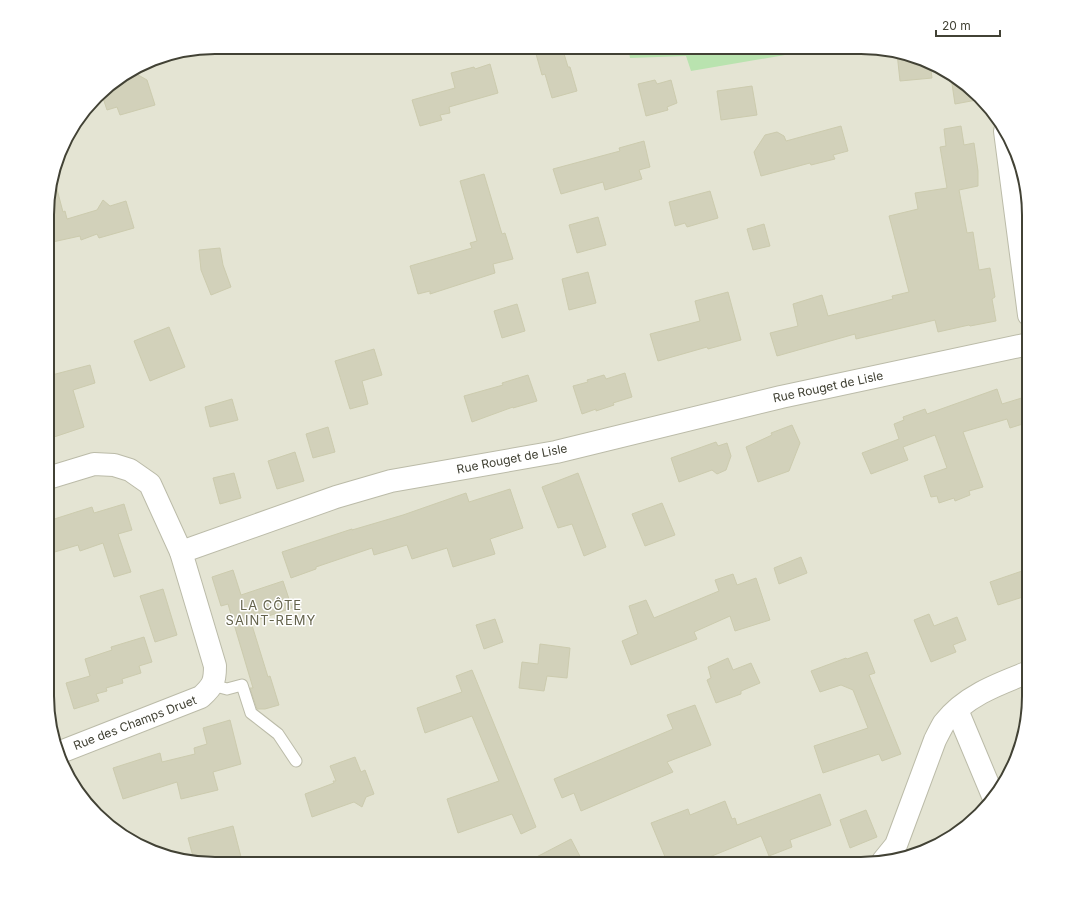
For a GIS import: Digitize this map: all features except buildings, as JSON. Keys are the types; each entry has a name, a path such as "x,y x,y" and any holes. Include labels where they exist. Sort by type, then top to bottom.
{"street":[{"path":"1008,149 1022,221"},
{"name":"Rue Rouget de Lisle","path":"181,552 336,496 391,481 556,452 781,397 1022,345"},
{"path":"54,476 94,464 114,465 130,470 150,484 181,552 215,666 215,678 212,684"},
{"path":"888,855 896,845 935,740 944,724 957,710 974,697 995,685 1022,675"},
{"name":"Rue des Champs Druet","path":"64,751 201,698 211,688 212,684"},
{"path":"957,710 991,791"}],"lane":[{"path":"212,684 227,689 242,685 251,713 278,734 296,761"}],"shaded area":[{"path":"204,54 872,54 903,59 923,66 951,81 975,101 995,125 1010,153 1017,173 1022,204 1022,707 1017,738 1010,758 995,786 975,810 951,830 923,845 903,852 872,857 204,857 173,852 153,845 125,830 101,810 81,786 66,758 59,738 54,707 55,194 59,173 66,153 81,125 101,101 125,81 153,66 173,59"}],"green space":[{"path":"629,54 795,54 691,71 686,56 630,58"}],"district":[{"name":"LA CÔTE SAINT-REMY","path":"271,612"}]}
